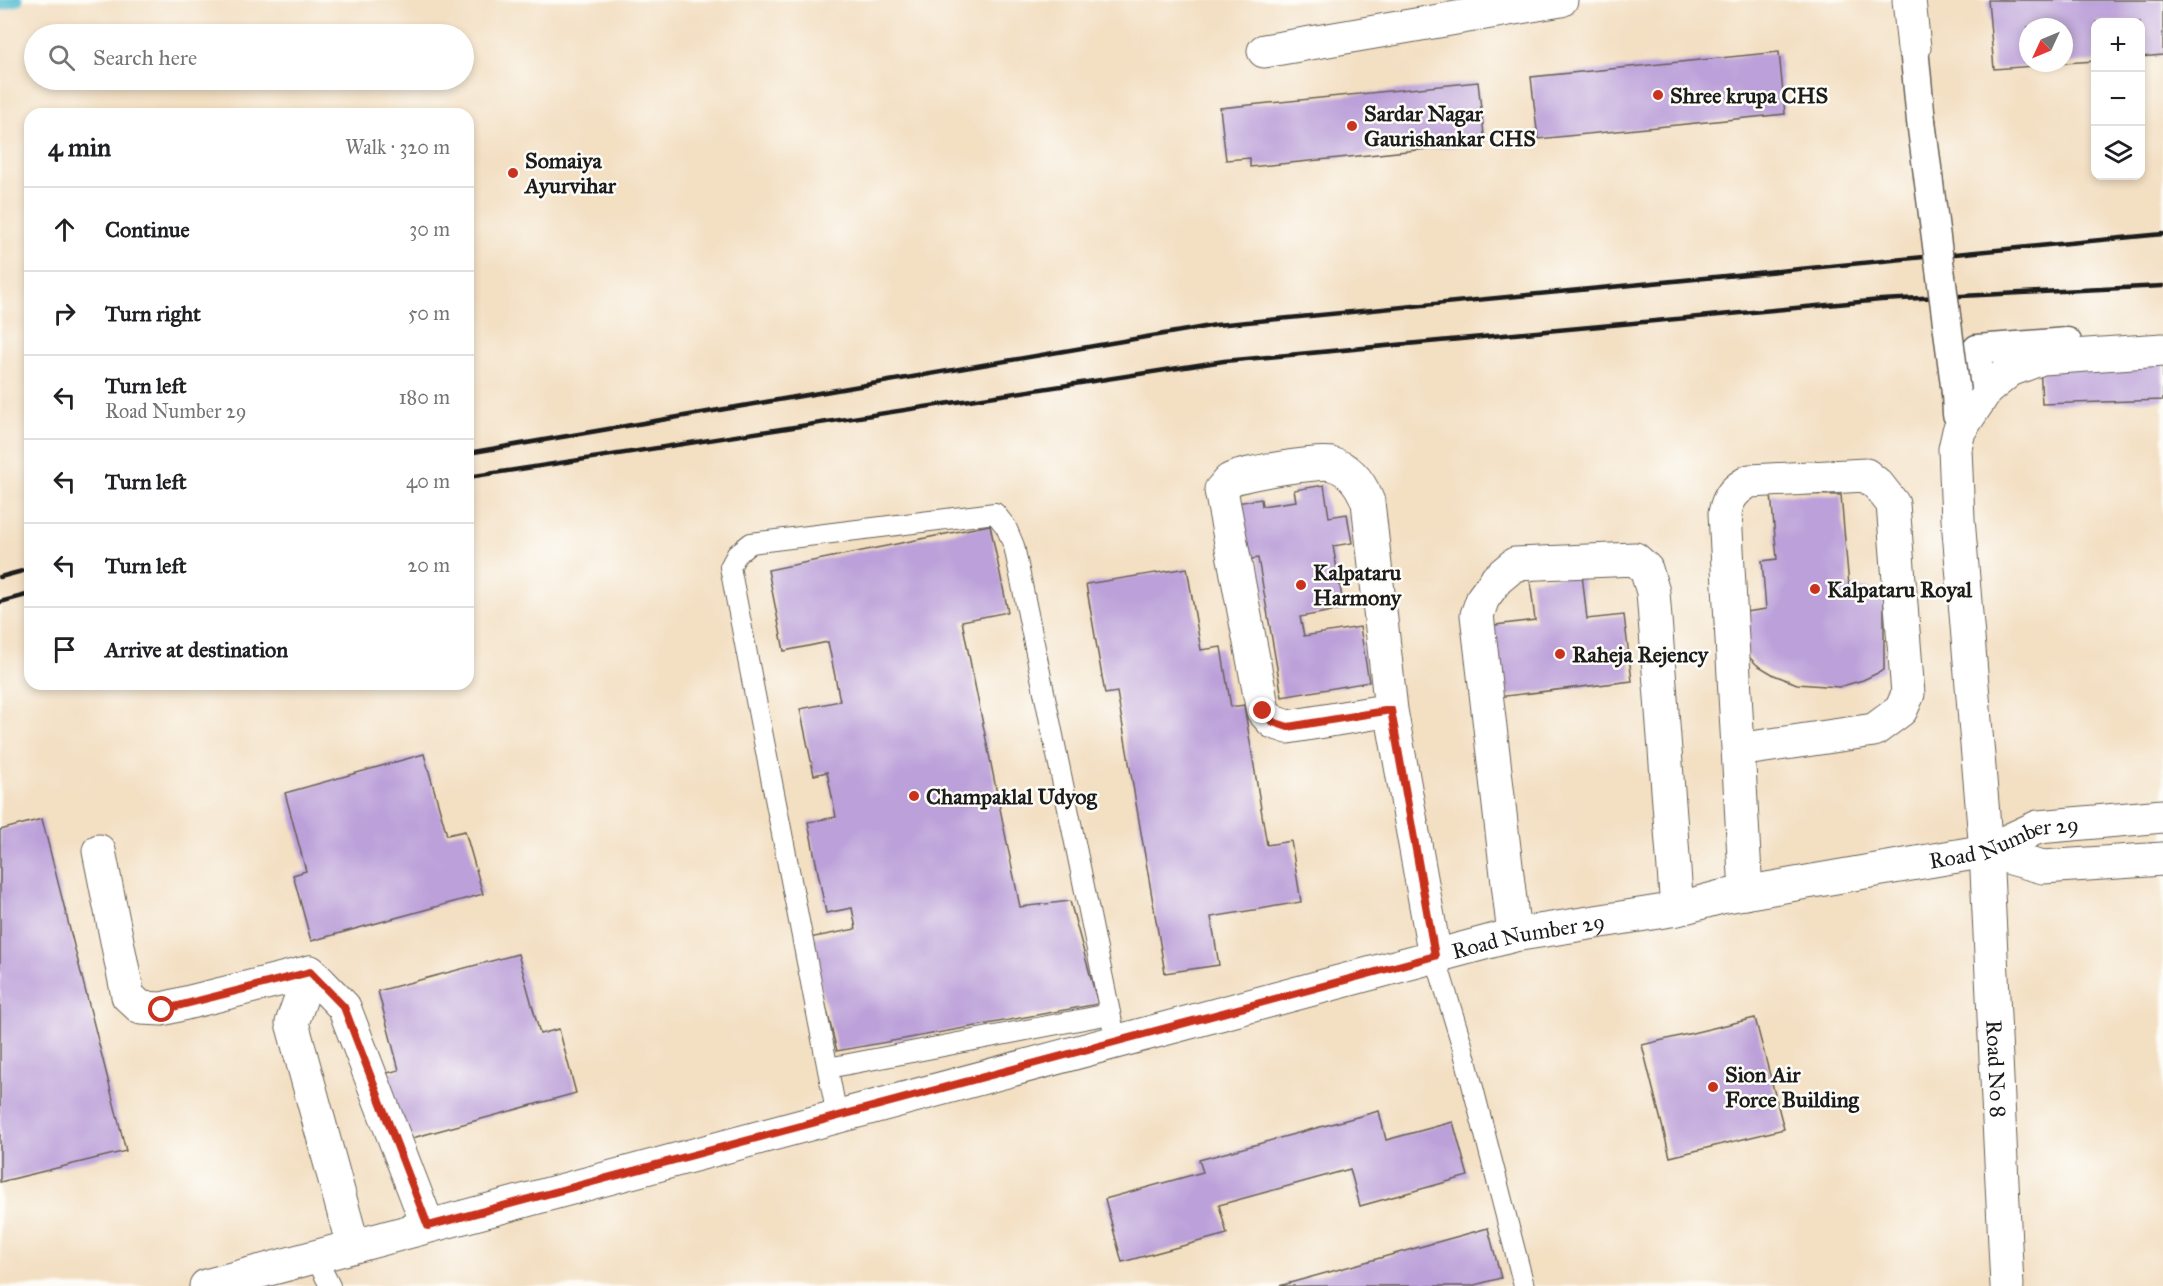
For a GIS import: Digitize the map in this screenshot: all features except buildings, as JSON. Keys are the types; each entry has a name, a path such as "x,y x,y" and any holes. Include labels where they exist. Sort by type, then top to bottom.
{"street":[{"path":"1264,51 1561,0"},
{"path":"1910,0 1921,121 1959,431"},
{"path":"1956,393 1979,375 1977,349 2163,335"},
{"path":"1959,431 1986,390 2010,370 2042,358 2163,350"},
{"name":"Road No 8","path":"1959,431 1955,449 1958,519 1986,851 2007,1286"},
{"path":"1391,710 1288,727 1273,722 1263,711 1221,490 1230,480 1248,473 1329,463 1347,471 1362,486 1368,502 1391,710 1435,956"},
{"path":"1738,750 1874,730 1901,710 1908,694 1893,504 1878,485 1866,475 1749,481 1739,487 1728,500 1725,513 1738,750 1746,893"},
{"path":"1514,935 1477,615 1483,598 1497,579 1515,564 1635,559 1646,569 1653,592 1677,909"},
{"name":"Road Number 29","path":"206,1286 837,1116 1113,1028 1435,956 1514,935 1677,909 1746,893 1986,851 2038,827 2163,816"},
{"path":"99,851 128,996 141,1008 162,1010 310,972"},
{"path":"1986,851 2043,867 2163,859"},
{"path":"310,972 344,1007 428,1226"},
{"path":"310,972 292,1023 353,1246"}],"lane":[{"path":"828,1068 1113,1028 1014,546 1006,527 995,513 751,543 737,554 729,567 837,1116"},
{"path":"1435,956 1462,1045 1524,1286"},
{"path":"315,1256 330,1286"}],"waterway":[{"path":"0,5 17,0"}],"railway":[{"path":"474,452 1216,325 2163,234"},
{"path":"474,476 1224,361 1881,300 2163,286"},
{"path":"0,577 24,571"},
{"path":"0,602 24,596"}],"place":[{"name":"Shree krupa CHS","path":"1658,95"},
{"name":"Sardar Nagar Gaurishankar CHS","path":"1352,126"},
{"name":"Somaiya Ayurvihar","path":"513,173"},
{"name":"Kalpataru Harmony","path":"1301,585"},
{"name":"Kalpataru Royal","path":"1815,589"},
{"name":"Raheja Rejency","path":"1560,654"},
{"name":"Champaklal Udyog","path":"914,796"},
{"name":"Sion Air Force Building","path":"1713,1087"}],"route":[{"path":"162,1010 310,972 344,1007 428,1226 1435,956 1391,710 1288,727 1273,722 1263,711"}]}
